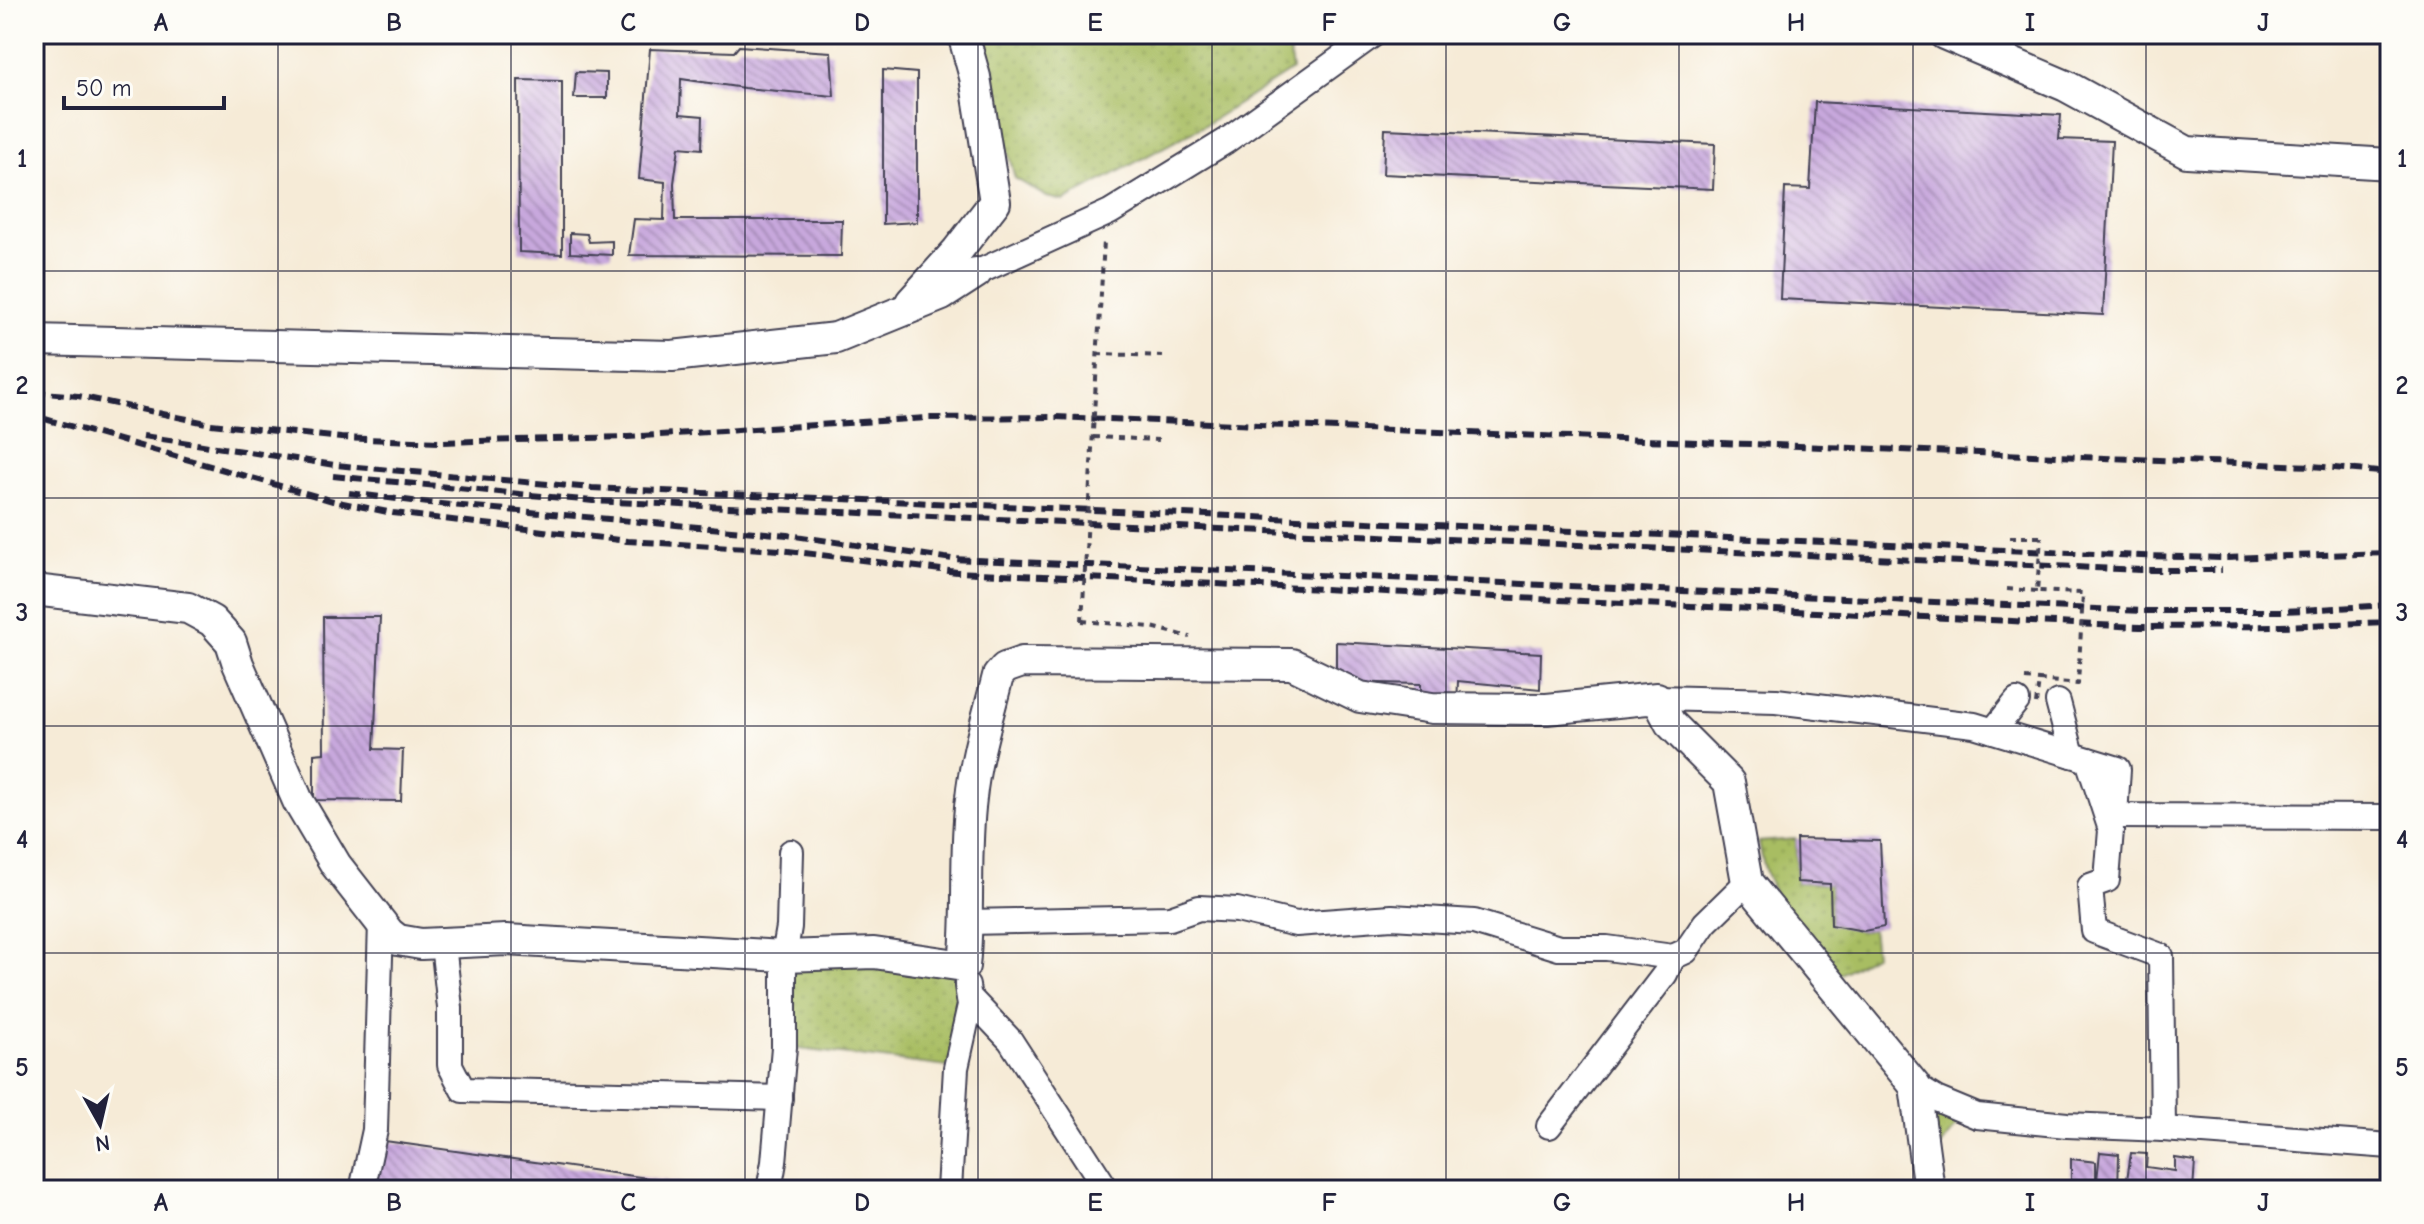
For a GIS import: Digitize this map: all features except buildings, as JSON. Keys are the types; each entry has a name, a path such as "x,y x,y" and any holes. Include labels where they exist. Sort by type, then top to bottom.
{"main road":[{"path":"904,310 957,251 995,202 975,77 963,34"},
{"path":"1944,34 2066,86 2187,152 2390,164"},
{"path":"34,340 672,356 836,338 942,295 976,273"},
{"path":"34,590 188,608 212,621 231,642 298,801 336,865 398,940 421,944 506,940 784,956 874,953 964,966 971,795 998,676 1005,668 1022,662 1292,664 1360,697 1432,708 1547,709 1657,698 1670,723 1729,782 1747,882 1915,1086 1929,1190"}],"street":[{"path":"976,273 1110,212 1226,141 1374,34"},
{"path":"1657,698 1776,701 1974,725 2118,769 2115,816 2390,817"},
{"path":"1993,731 2037,702 2080,758 2111,830 2107,880 2090,886 2094,931 2161,956 2163,1129"},
{"path":"769,1190 784,1047 784,956 789,927 791,852"},
{"path":"968,922 1170,918 1199,908 1237,910 1296,924 1392,917 1474,922 1559,948 1607,948 1673,957 1686,951 1705,923 1747,882"},
{"path":"362,1190 375,1130 381,922"},
{"path":"443,944 450,1008 450,1065 463,1090 780,1098"},
{"path":"1549,1126 1665,974 1673,957"},
{"path":"949,1190 956,1068 970,1005 964,966"},
{"path":"969,997 1010,1040 1106,1190"},
{"path":"1915,1086 1936,1099 1977,1116 2067,1125 2163,1129 2186,1138 2390,1146"}],"path":[{"path":"1104,241 1082,621 1152,627"},
{"path":"1097,354 1167,356"},
{"path":"1093,437 1160,440"},
{"path":"2010,537 2041,537 2037,591"},
{"path":"2007,589 2083,593 2078,684 2039,680 2037,702"}],"green space":[{"path":"976,34 1287,34 1292,70 1205,125 1064,201 1047,197 1015,178"},
{"path":"1796,839 1797,882 1830,884 1831,924 1864,931 1872,929 1875,954 1839,975 1788,915 1763,864 1759,842"},
{"path":"784,956 964,966 956,1068 784,1047"},
{"path":"1926,1104 1964,1116 1937,1152"}],"railway":[{"path":"34,392 78,396 211,424 341,438 440,442 628,437 926,418 1056,417 2312,466 2390,473"},
{"path":"45,419 333,501 393,513 627,541 781,550 957,572 2140,627 2390,622"},
{"path":"143,436 335,465 592,488 2141,556 2225,558 2390,553"},
{"path":"333,476 593,501 2141,570 2222,570"},
{"path":"349,493 788,535 952,559 2141,611 2285,611 2390,605"}]}
